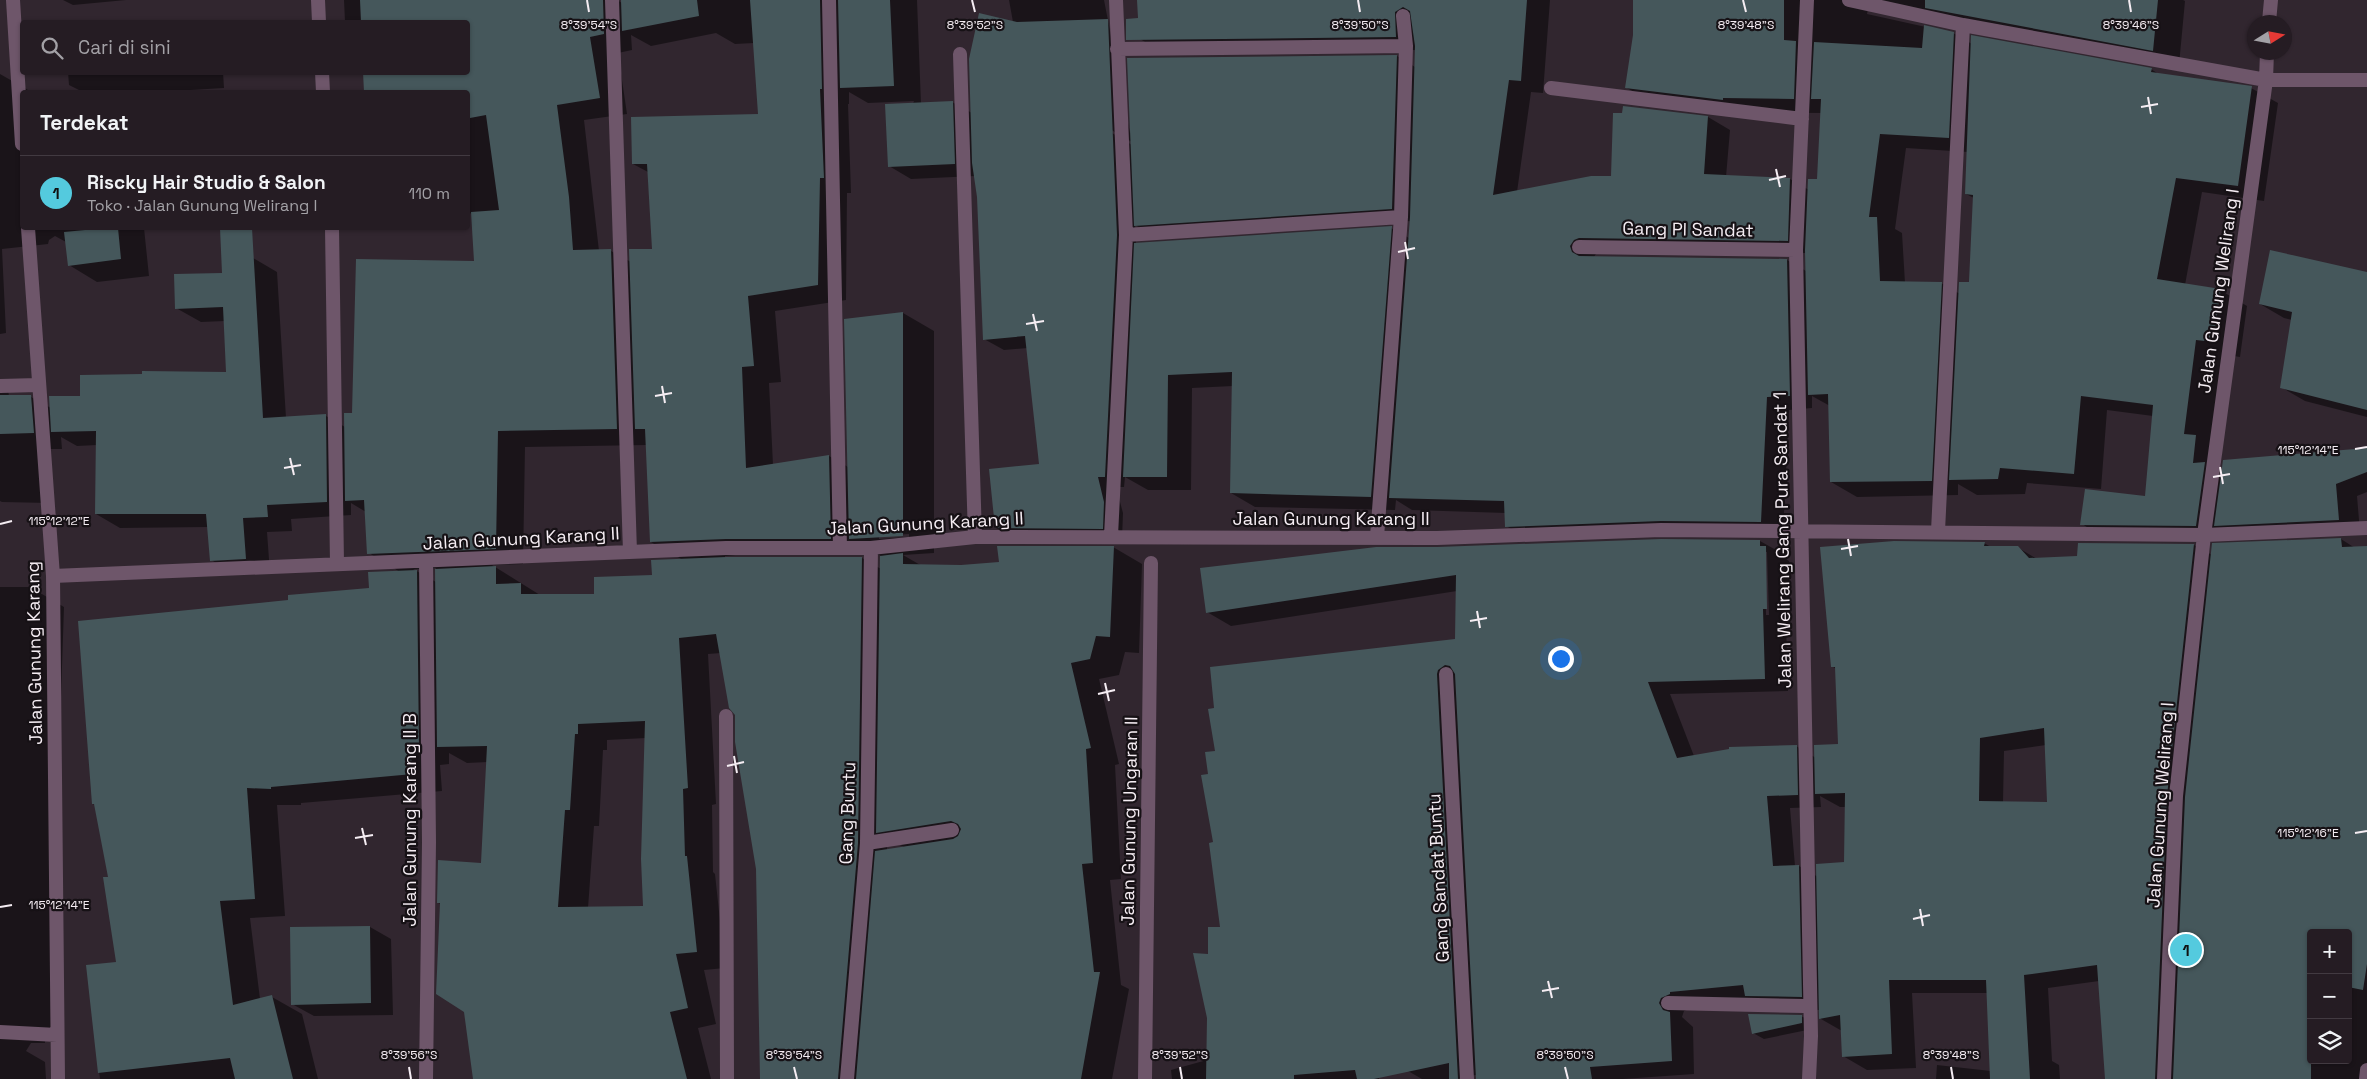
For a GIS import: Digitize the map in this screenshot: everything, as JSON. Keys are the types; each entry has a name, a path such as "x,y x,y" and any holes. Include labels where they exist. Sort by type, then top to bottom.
{"street":[{"path":"13,0 20,112"},
{"path":"318,0 319,20"},
{"path":"612,0 630,552"},
{"path":"829,0 840,548"},
{"path":"1111,536 1126,235 1116,0"},
{"name":"Jalan Welirang Gang Pura Sandat 1","path":"1807,0 1796,250 1811,1036 1808,1079"},
{"path":"1849,0 1964,25 2266,80 2367,80"},
{"path":"2270,15 2271,0"},
{"path":"1377,537 1401,217 1406,46 1403,16"},
{"path":"1938,531 1964,25"},
{"path":"1117,48 1406,46"},
{"path":"960,54 975,537"},
{"name":"Jalan Gunung Welirang I","path":"2164,1079 2176,796 2204,535 2266,80 2267,60"},
{"path":"322,75 324,90"},
{"path":"1551,88 1802,119"},
{"path":"1126,235 1401,217"},
{"name":"Jalan Gunung Karang","path":"28,230 53,576 58,1079"},
{"path":"332,230 337,563"},
{"name":"Gang Pl Sandat","path":"1579,247 1796,250"},
{"path":"0,386 38,385"},
{"path":"1800,530 2204,535 2367,528"},
{"name":"Jalan Gunung Karang II","path":"53,576 726,548 871,548 975,537 1437,538 1661,530 1800,530"},
{"name":"Gang Buntu","path":"847,1079 867,843 871,548"},
{"name":"Jalan Gunung Karang II B","path":"426,561 429,842 426,1079"},
{"name":"Jalan Gunung Ungaran II","path":"1145,1079 1151,562"},
{"name":"Gang Sandat Buntu","path":"1446,674 1468,1079"},
{"path":"726,716 727,1079"},
{"path":"867,843 952,830"},
{"path":"1668,1003 1804,1006"},
{"path":"0,1032 57,1035"},
{"path":"2366,1079 2367,1070"}],"building":[{"path":"360,0 603,0 604,34 590,37 600,98 557,105 569,197 573,250 611,249 617,429 498,431 496,549 367,554 364,500 345,501 344,413 352,413 356,259 474,261 471,212 499,210 486,115 470,118 470,90 364,90 363,75 470,75 470,20 361,20"},
{"path":"621,0 697,0 699,16 622,31"},
{"path":"750,0 820,0 822,89 820,89 824,178 820,178 818,285 748,296 754,366 742,367 746,468 829,455 831,539 726,539 650,542 645,429 635,429 629,249 652,249 647,164 632,164 631,117 758,114"},
{"path":"838,0 890,0 894,86 840,88"},
{"path":"1137,0 1527,0 1521,81 1509,80 1493,195 1591,176 1611,176 1613,113 1622,113 1623,106 1708,116 1704,174 1790,178 1788,241 1579,238 1574,240 1570,246 1572,252 1579,256 1787,259 1790,396 1767,397 1761,522 1661,521 1505,527 1504,501 1389,498 1410,217 1415,46 1410,11 1403,7 1395,12 1396,37 1126,40 1126,19 1138,18"},
{"path":"1633,0 1784,0 1784,40 1796,41 1794,99 1723,98 1723,100 1625,88 1633,35"},
{"path":"1925,0 2158,0 2153,51 1925,8"},
{"path":"979,13 1017,22 1108,19 1117,235 1105,477 1098,477 1104,502 1103,529 995,528 989,469 1039,464 1025,336 983,340 977,197 972,163 969,59"},
{"path":"1924,25 1954,32 1949,138 1880,134 1869,217 1877,217 1880,281 1942,282 1932,481 1830,482 1828,394 1808,395 1805,250 1808,179 1817,179 1821,99 1811,99 1814,42 1922,48"},
{"path":"1971,35 2152,68 2151,72 2252,86 2238,186 2176,178 2157,279 2221,289 2213,342 2196,340 2184,434 2196,435 2193,463 2205,462 2196,526 2080,525 2085,489 2145,496 2153,405 2081,396 2074,474 2000,468 1998,479 1949,480 1959,282 1969,282 1973,195 1965,194"},
{"path":"1397,55 1392,209 1134,226 1127,58"},
{"path":"953,101 955,164 888,167 885,104"},
{"path":"1392,226 1371,497 1230,493 1232,372 1168,375 1167,477 1123,477 1134,243"},
{"path":"118,230 121,259 68,266 64,232"},
{"path":"220,230 252,230 263,418 326,414 327,502 267,505 268,517 243,518 246,559 210,561 206,514 95,514 96,431 51,432 49,396 80,396 80,375 142,374 142,371 226,372 223,307 175,309 174,274 222,273"},
{"path":"2270,250 2367,272 2367,410 2280,388 2292,312 2259,304"},
{"path":"903,312 903,536 849,539 844,319"},
{"path":"0,395 31,395 34,433 0,434"},
{"path":"2367,448 2367,472 2336,484 2339,520 2214,526 2223,460"},
{"path":"2341,538 2342,547 2367,546 2367,964 2363,990 2352,988 2352,929 2307,929 2307,1064 2311,1064 2311,1079 2173,1079 2185,797 2212,543"},
{"path":"1661,539 1760,540 1760,546 1766,546 1767,609 1763,609 1765,679 1648,682 1677,758 1729,749 1729,747 1797,745 1798,795 1767,796 1773,866 1799,865 1802,997 1745,996 1743,985 1670,992 1670,994 1661,998 1659,1003 1663,1010 1670,1012 1672,1061 1590,1067 1592,1079 1476,1079 1455,674 1450,666 1445,665 1438,670 1437,674 1458,1079 1449,1079 1449,1063 1374,1079 1357,1079 1355,1070 1294,1075 1294,1079 1206,1079 1207,1018 1193,953 1208,954 1208,927 1220,927 1209,843 1213,842 1201,775 1208,774 1205,752 1215,751 1208,709 1214,708 1210,667 1455,639 1456,575 1206,613 1200,568 1376,547 1437,547"},
{"path":"1894,541 1985,542 1984,546 2018,546 2029,558 2077,556 2078,543 2194,544 2167,796 2155,1079 2105,1079 2097,965 2024,975 2030,1079 1990,1079 1986,980 1889,980 1892,1054 1842,1057 1840,1015 1819,1019 1816,864 1844,862 1845,793 1815,794 1814,745 1838,744 1835,667 1831,667 1820,547","holes":["2044,728 2047,802 1979,801 1980,738"]},
{"path":"997,546 1114,546 1110,637 1096,636 1090,659 1071,663 1091,748 1086,749 1093,863 1082,864 1094,972 1100,972 1081,1079 856,1079 875,851 953,839 958,836 961,829 958,824 951,821 876,833 880,556 903,553 903,564 961,565 999,562"},
{"path":"726,557 862,557 858,843 838,1079 760,1079 756,869 735,742 735,715 729,708 716,634 679,638 688,788 683,789 685,856 687,856 697,952 676,954 688,1008 670,1012 687,1079 473,1079 464,1012 436,994 440,903 437,903 438,860 481,863 487,746 437,747 435,569 496,566 496,584 521,583 521,594 594,594 594,577 652,575 651,560","holes":["645,721 641,859 643,906 558,907 565,810 570,810 575,734 578,734 578,724"]},
{"path":"417,570 419,748 410,748 413,774 271,787 271,789 247,788 255,899 220,901 233,1005 272,995 293,1079 235,1079 230,1058 98,1073 86,965 116,962 103,877 108,877 94,804 92,804 78,621 288,600 288,595 369,588 368,572"},
{"path":"370,926 371,1003 291,1005 290,927"},
{"path":"1748,1014 1802,1015 1802,1023 1752,1034"}],"place":[{"name":"Riscky Hair Studio & Salon","path":"2186,950"}]}
